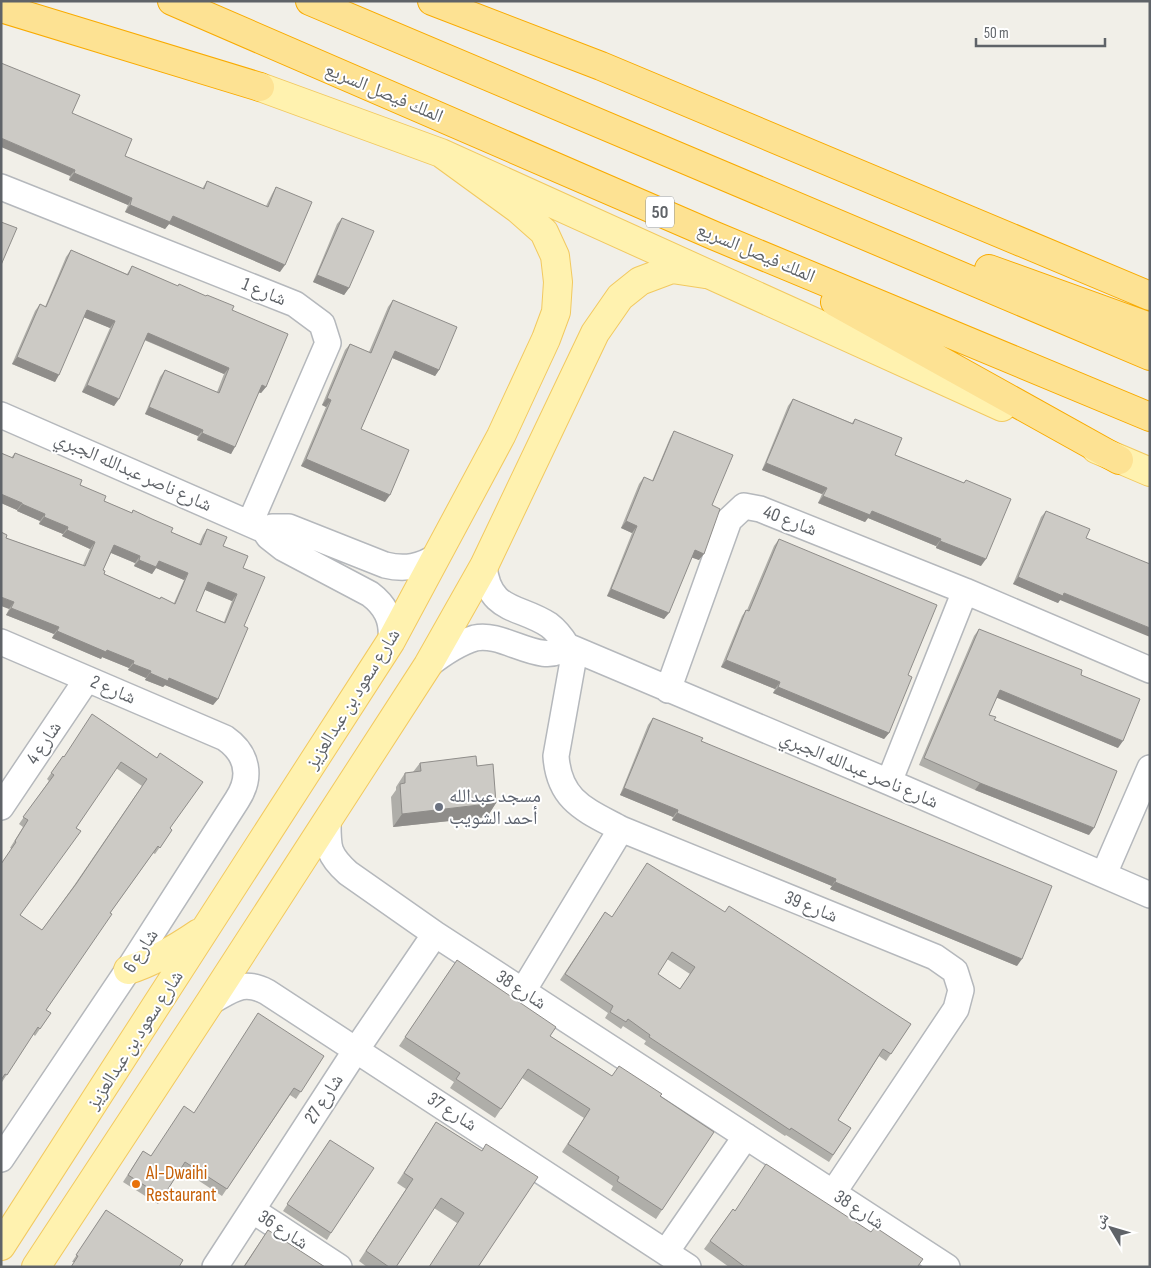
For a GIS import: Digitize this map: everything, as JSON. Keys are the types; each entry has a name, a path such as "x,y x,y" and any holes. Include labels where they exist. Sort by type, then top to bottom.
{"highway":[{"path":"42,1 260,87"},
{"name":"الملك فيصل السريع","path":"172,1 715,236 1150,417"},
{"path":"310,1 1150,356"},
{"path":"432,1 601,66 1150,296"},
{"path":"1,8 260,87"},
{"path":"846,227 884,235 921,246 1150,327"},
{"path":"715,236 1119,460"}],"main road":[{"name":"الملك فيصل السريع","path":"260,87 441,153 1119,460 1150,472"},
{"name":"شارع سعود بن عبدالعزيز","path":"1,1246 390,641 501,436 534,367 556,312 558,282 555,256 544,232 518,209 441,153"},
{"path":"36,1267 428,665 484,566 539,455 595,333 620,297 640,281 672,269 706,274"},
{"path":"501,436 515,431 529,435 534,440 539,455"},
{"path":"128,970 162,957 207,928"},
{"path":"90,1184 79,1175 75,1166 75,1160 128,1079 132,1057 131,1046"},
{"path":"37,1191 52,1191 59,1194 65,1199 71,1213"}],"street":[{"name":"شارع 1","path":"1,188 295,304 322,324 328,343 257,527"},
{"name":"شارع ناصر عبدالله الجبري","path":"1,414 257,527 283,548 370,594 379,601 386,609 390,619 392,630 390,641"},
{"name":"شارع 40","path":"668,690 730,520 744,506 760,509 965,592 1150,670"},
{"path":"257,527 289,527 396,568 418,566 437,556"},
{"name":"شارع ناصر عبدالله الجبري","path":"484,566 488,585 499,600 505,605 548,624 571,648 889,782 1150,895"},
{"path":"889,782 965,592"},
{"path":"428,665 449,650 476,638 493,638 546,654 558,653 571,648"},
{"name":"شارع 2","path":"1,642 225,738"},
{"name":"شارع 39","path":"571,648 557,745 557,768 565,790 580,807 621,829 935,957 955,971 961,990 956,1009 833,1193"},
{"name":"شارع 4","path":"1,807 87,679"},
{"name":"شارع 6","path":"1,1159 128,970 244,786 246,770 244,763 237,748 225,738"},
{"path":"1104,874 1150,768"},
{"name":"شارع 38","path":"328,820 328,842 331,854 337,864 435,934 947,1267"},
{"path":"523,991 621,829"},
{"name":"شارع 27","path":"215,1267 356,1050 435,934"},
{"name":"شارع 37","path":"210,1002 233,989 246,985 256,986 688,1267"},
{"path":"666,1252 746,1136"},
{"name":"شارع 36","path":"252,1210 339,1267"}],"building":[{"path":"1,63 80,95 72,113 132,139 125,156 204,189 207,181 268,207 276,187 312,202 285,265 173,216 170,222 130,205 132,198 74,173 75,170 1,138"},
{"path":"342,218 374,231 349,288 317,275"},
{"path":"1,222 17,228 1,265"},
{"path":"71,250 128,275 132,266 178,286 179,284 234,306 232,310 288,334 266,387 262,385 235,447 202,433 203,430 149,407 165,370 219,393 229,368 148,333 119,399 87,385 115,321 87,310 59,375 17,357 40,304 46,307"},
{"path":"393,300 457,327 439,370 395,351 361,429 409,450 390,495 306,459 331,400 327,398 350,344 371,353"},
{"path":"793,399 853,424 855,419 902,438 895,455 964,483 966,480 1011,499 986,559 872,511 870,515 823,496 827,488 766,463"},
{"path":"674,431 733,455 712,505 720,509 704,554 695,550 669,613 611,589 637,526 626,521 644,477 653,481"},
{"path":"1,453 13,458 15,453 82,480 80,485 106,496 104,501 132,513 133,510 173,528 171,532 201,545 207,529 227,537 223,546 248,556 243,568 265,577 244,626 248,628 218,699 169,678 168,681 150,673 151,671 133,664 134,661 107,650 106,652 57,631 59,627 11,608 14,602 1,597 1,532 7,535 6,538 85,566 95,542 67,530 68,527 44,517 45,514 1,494","holes":["114,545 140,556 139,560 156,567 159,561 188,573 175,604 104,574 105,571 103,570","208,582 237,594 225,623 196,611"]},
{"path":"1046,511 1090,529 1086,538 1150,564 1150,628 1064,593 1063,596 1018,577"},
{"path":"779,539 937,605 908,675 912,677 889,733 778,687 780,682 726,660 746,610 749,611"},
{"path":"979,629 1082,670 1081,675 1140,699 1123,741 1000,690 989,715 996,717 994,720 1117,771 1094,828 980,783 924,758"},
{"path":"92,714 157,758 160,753 203,782 170,828 172,830 160,848 158,846 110,913 112,914 46,1010 51,1013 40,1029 38,1027 7,1075 5,1074 1,1080 1,864 28,820 23,817 54,775 51,773 64,757","holes":["121,762 147,779 76,884 42,930 20,915 81,831 76,828"]},
{"path":"653,718 703,738 701,741 1052,886 1022,959 835,882 836,879 677,813 678,810 624,788"},
{"name":"مسجد عبدالله أحمد الشويب","path":"476,756 477,766 493,764 496,803 402,814 400,784 405,783 405,773 421,771 420,763"},
{"path":"647,863 725,912 729,906 911,1024 891,1054 883,1049 838,1120 851,1128 833,1155 791,1128 790,1130 649,1037 650,1035 628,1019 626,1022 610,1012 613,1006 565,974 605,912 612,917","holes":["672,952 695,967 680,989 658,974"]},
{"path":"457,960 556,1027 550,1036 612,1076 619,1066 662,1094 660,1096 714,1132 662,1210 617,1181 619,1177 568,1144 590,1109 528,1069 501,1109 456,1079 460,1073 405,1037"},
{"path":"258,1013 324,1056 301,1092 294,1088 227,1189 185,1162 163,1197 128,1175 143,1151 151,1156 184,1106 194,1113"},
{"path":"436,1122 482,1151 486,1144 538,1177 478,1267 429,1267 464,1213 441,1198 396,1267 389,1267 366,1251 413,1179 404,1173"},
{"path":"330,1140 374,1168 331,1233 287,1204"},
{"path":"766,1164 871,1232 875,1227 923,1259 919,1267 745,1267 710,1241 733,1209 735,1211"},
{"path":"106,1210 183,1260 179,1267 71,1267 78,1256 76,1255"},
{"path":"268,1230 325,1267 244,1267"}],"place":[{"name":"مسجد عبدالله أحمد الشويب","path":"439,807"},
{"name":"Al-Dwaihi Restaurant","path":"136,1184"}]}
